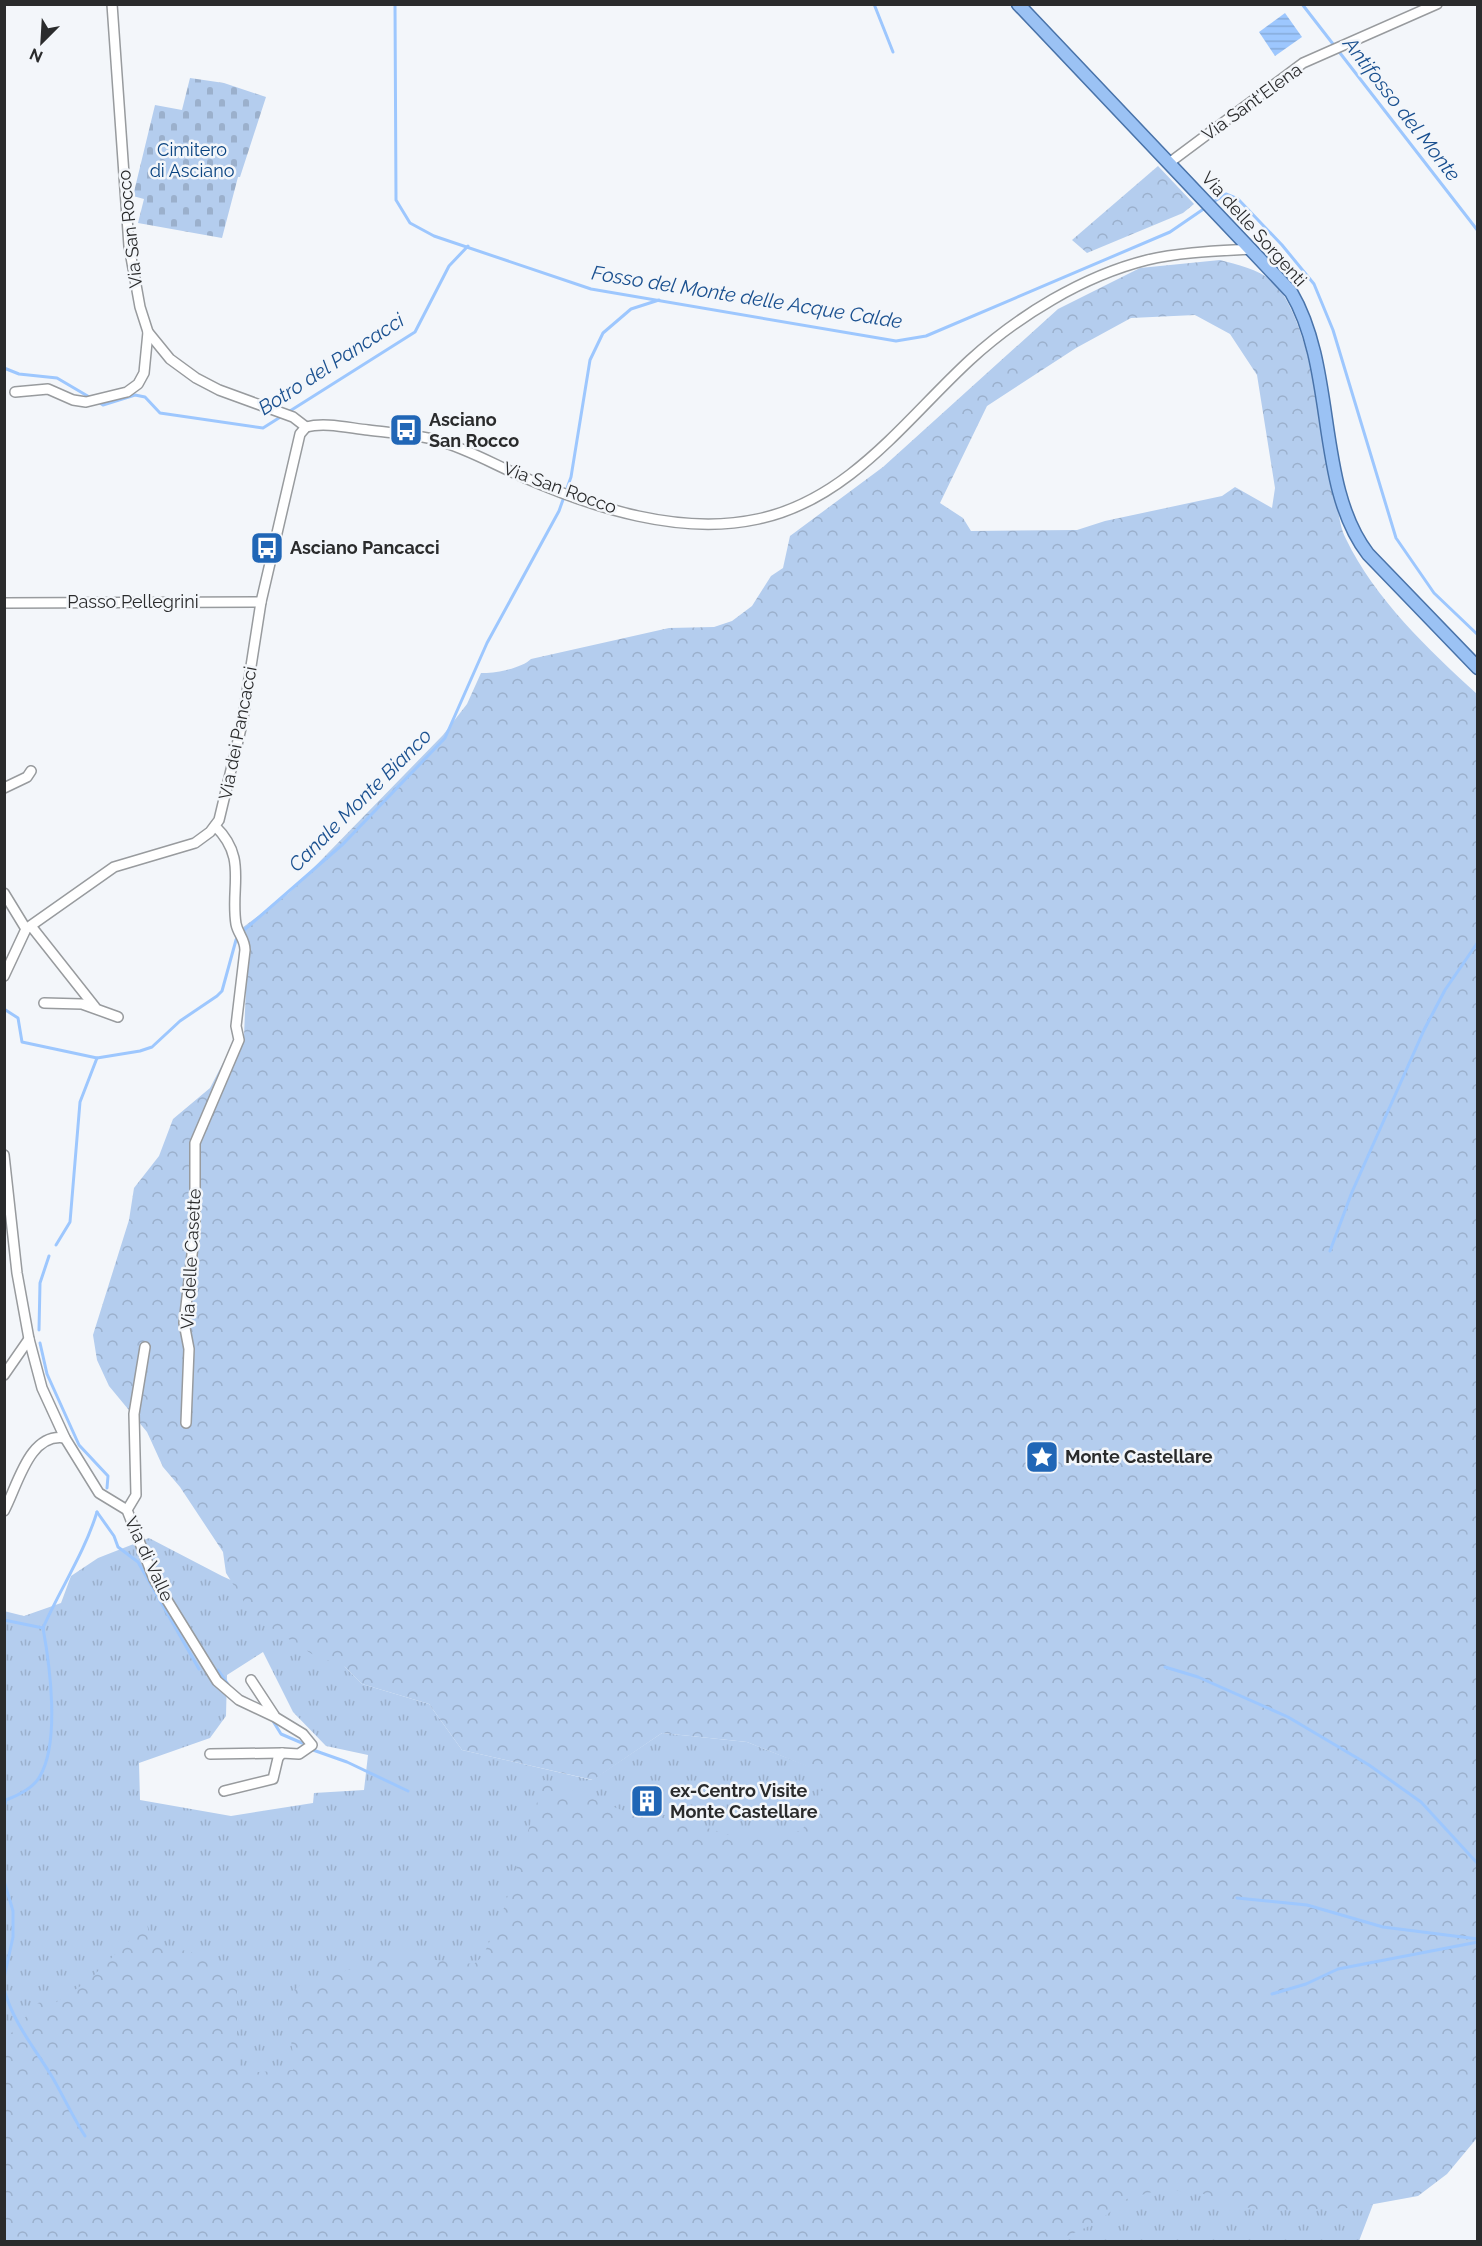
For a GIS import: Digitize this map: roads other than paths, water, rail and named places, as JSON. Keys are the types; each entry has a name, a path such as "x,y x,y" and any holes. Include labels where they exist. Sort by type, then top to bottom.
{"main road":[{"name":"Via delle Sorgenti","path":"1018,4 1282,280 1306,321 1316,357 1341,495 1362,545 1478,668"}],"street":[{"name":"Via San Rocco","path":"112,4 129,246 140,307 148,332 170,359 196,378 237,397 280,411 306,427 349,428 437,440 573,497 644,516 685,522 734,523 777,515 819,494 868,462 989,344 1052,302 1104,276 1143,261 1192,253 1252,249"},
{"name":"Via Sant'Elena","path":"1169,163 1303,63 1437,4"},
{"path":"15,392 48,389 73,400 86,402 102,400 127,392 138,384 144,373 148,332"},
{"name":"Via dei Pancacci","path":"215,826 224,806 242,724 261,602 289,476 300,434 306,427"},
{"name":"Passo Pellegrini","path":"4,603 261,602"},
{"path":"4,788 27,777 31,771"},
{"path":"4,976 28,927 114,867 195,843 215,826"},
{"name":"Via delle Casette","path":"186,1423 189,1349 184,1323 195,1229 195,1143 239,1040 236,1026 245,950 244,939 237,928 235,858 227,840 215,826"},
{"path":"4,893 28,927 95,1007"},
{"path":"44,1003 73,1003 95,1007 118,1017"},
{"name":"Via di Valle","path":"4,1155 17,1273 29,1339 42,1388 65,1438 99,1492 127,1510 154,1579 216,1681 231,1694 303,1734 312,1746 299,1754 282,1753"},
{"path":"4,1375 29,1339"},
{"path":"127,1510 136,1495 134,1414 145,1347"},
{"path":"4,1511 32,1453 40,1443 50,1437 65,1438"},
{"path":"251,1680 275,1717"},
{"path":"210,1754 282,1753"},
{"path":"224,1791 273,1779 278,1758 282,1753"}],"waterway":[{"name":"Fosso del Monte delle Acque Calde","path":"395,4 396,200 410,223 434,236 591,289 896,341 926,336 1170,232 1205,208"},
{"path":"874,4 893,52"},
{"name":"Antifosso del Monte","path":"1302,4 1478,231"},
{"name":"Fosso del Monte delle Acque Calde","path":"1210,204 1226,194 1238,199 1282,245 1314,284 1333,330 1396,538 1434,593 1478,635"},
{"name":"Botro del Pancacci","path":"97,401 103,405 135,395 145,397 160,413 263,428 415,332 449,266 468,246"},
{"name":"Canale Monte Bianco","path":"4,1009 18,1018 22,1042 97,1058 152,1047 180,1021 222,991 236,940 242,932 343,844 445,738 487,643 559,511 571,477 590,360 603,333 631,309 659,300"},
{"name":"Botro del Pancacci","path":"4,368 19,374 57,378 91,398"},
{"path":"1330,1251 1352,1192 1424,1030 1445,990 1478,942"},
{"path":"56,1245 70,1222 80,1102 97,1058"},
{"path":"39,1330 40,1283 49,1256"},
{"path":"40,1343 47,1374 79,1445 108,1476 107,1488"},
{"path":"97,1512 114,1536 118,1547 138,1562 199,1669"},
{"path":"43,1628 97,1512"},
{"path":"4,1620 43,1628"},
{"path":"4,1809 6,1800 30,1788 40,1776 50,1744 52,1704 43,1628"},
{"path":"1165,1667 1198,1677 1288,1717 1369,1765 1421,1802 1478,1864"},
{"path":"218,1670 230,1687"},
{"path":"273,1721 281,1734 302,1743"},
{"path":"313,1750 347,1762 408,1791"},
{"path":"4,1811 4,1852"},
{"path":"4,1881 13,1911 13,1937 4,1978"},
{"path":"1237,1898 1307,1905 1383,1927 1478,1939"},
{"path":"1272,1994 1306,1984 1338,1969 1478,1942"},
{"path":"4,1989 18,2023 51,2075 85,2136"}],"place":[{"name":"Asciano San Rocco","path":"406,430"},
{"name":"Asciano Pancacci","path":"267,548"},
{"name":"Monte Castellare","path":"1042,1457"},
{"name":"ex-Centro Visite Monte Castellare","path":"647,1801"}],"park label":[{"name":"Cimitero di Asciano","path":"192,160"}]}
